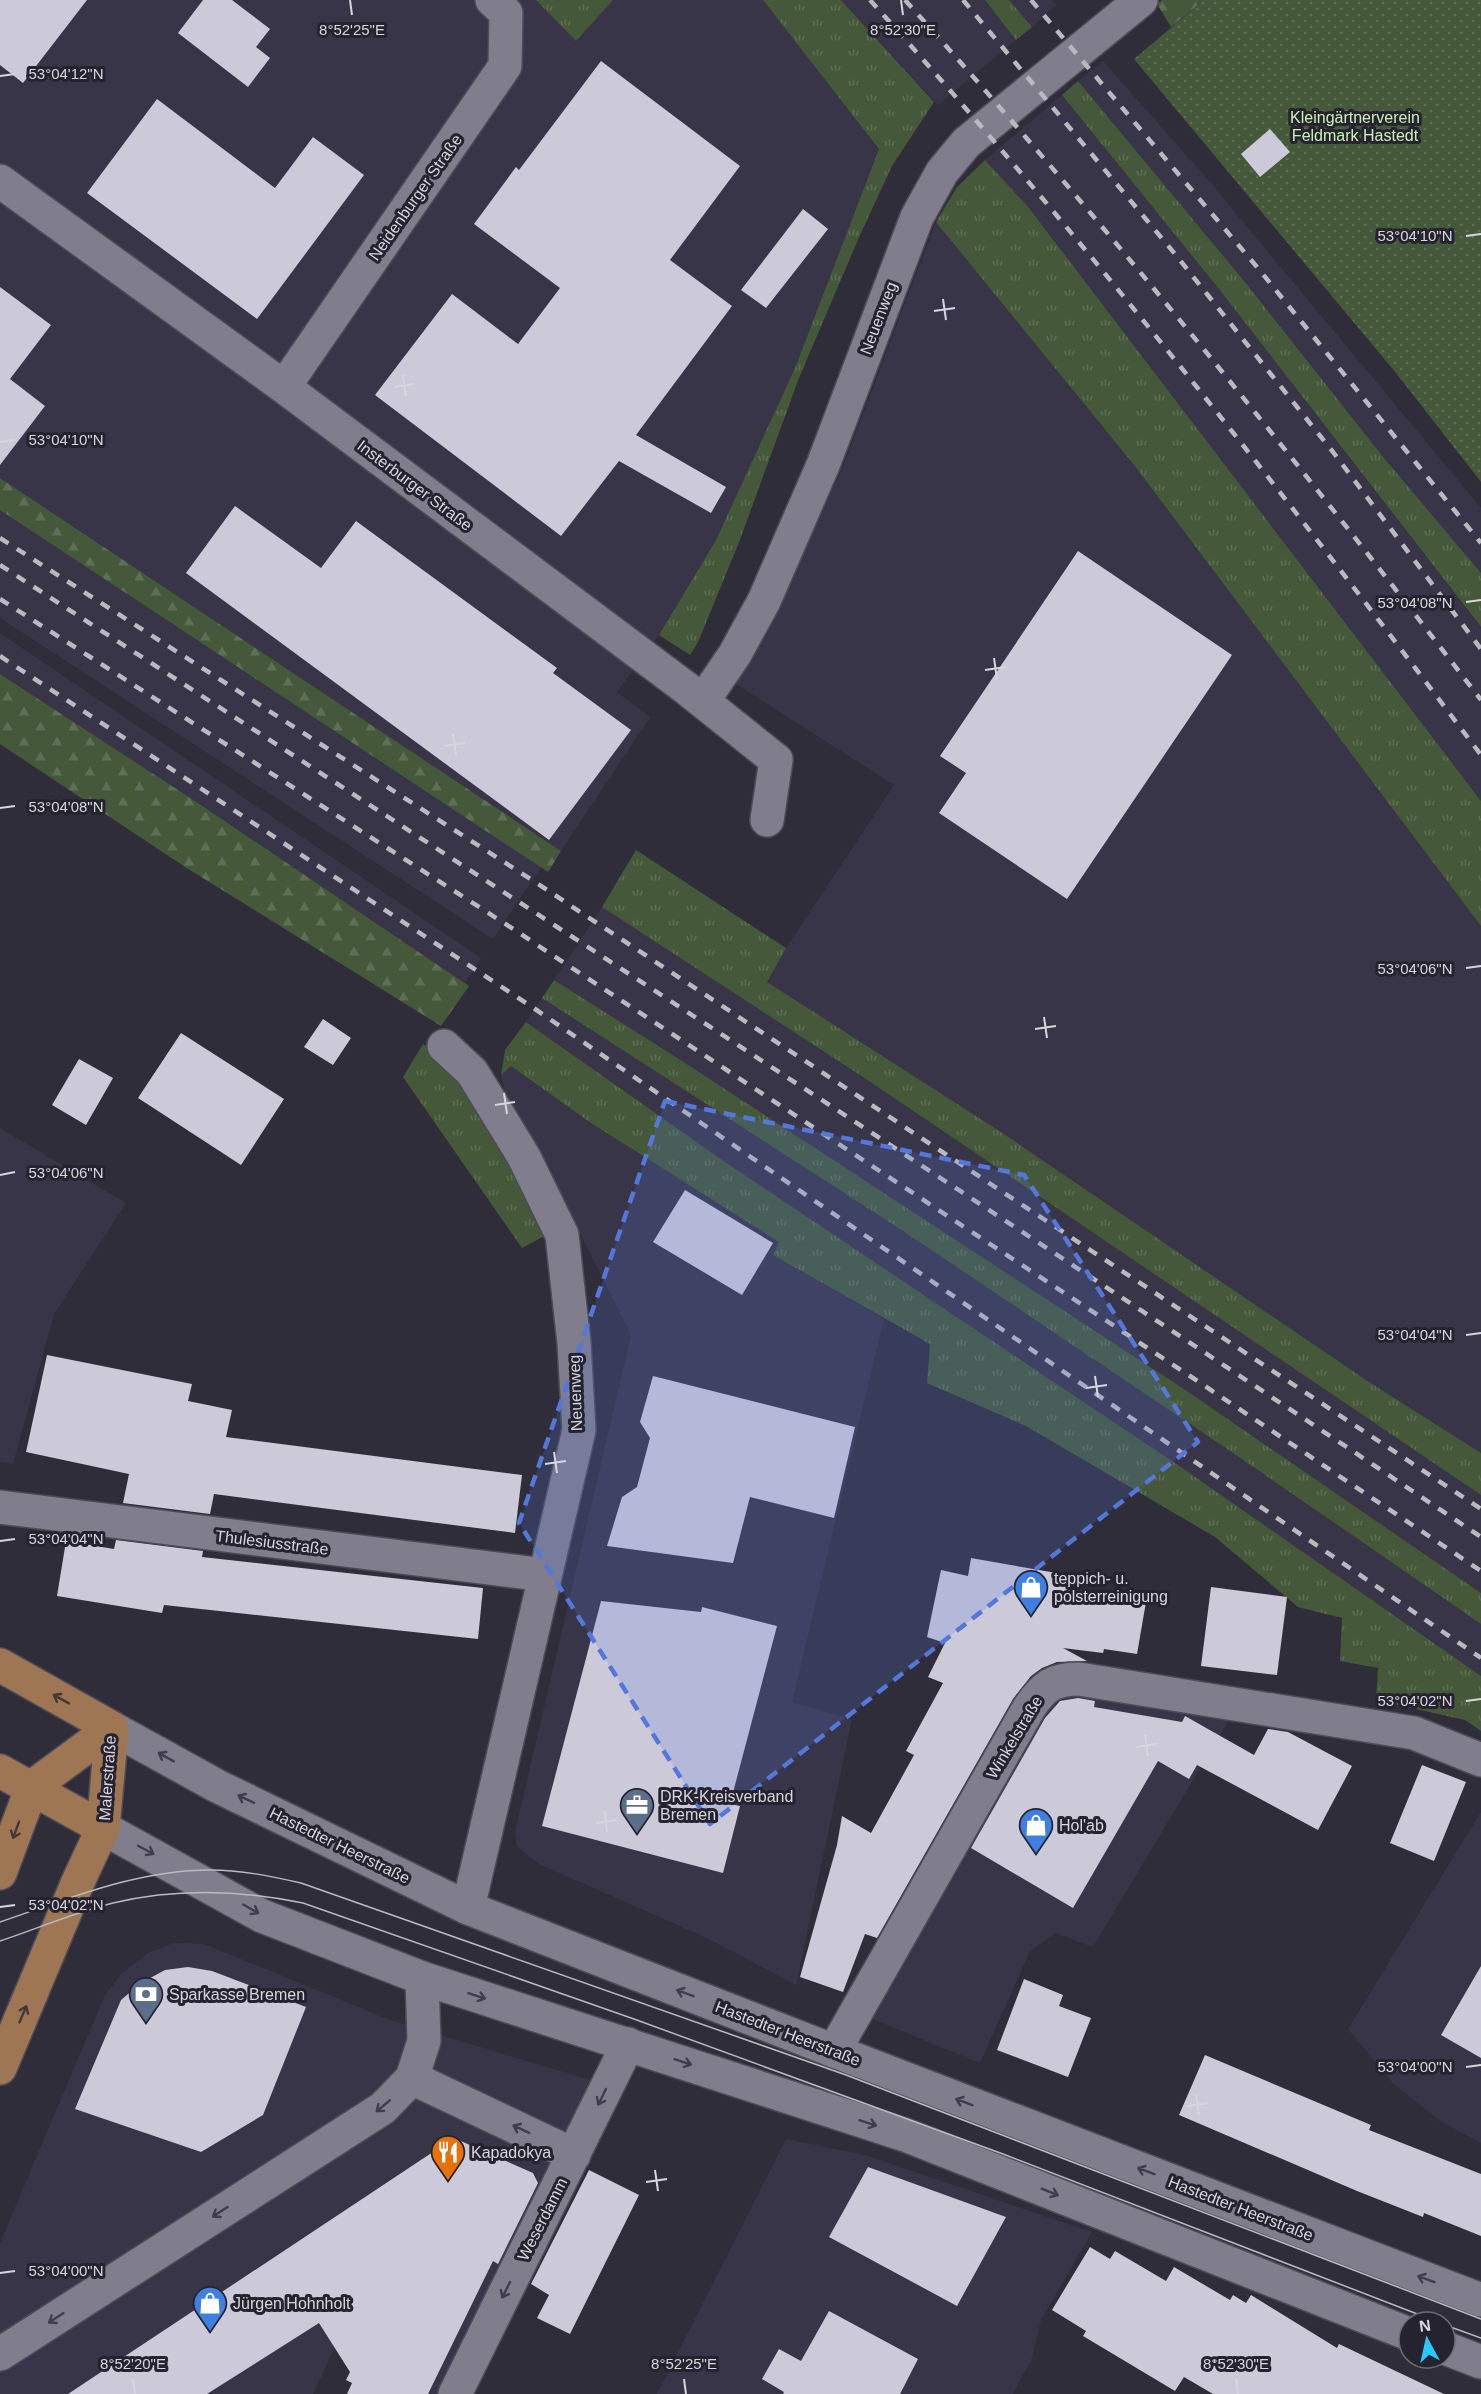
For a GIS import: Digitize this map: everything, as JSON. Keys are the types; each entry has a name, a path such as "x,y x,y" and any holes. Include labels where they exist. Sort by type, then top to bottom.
{"main road":[{"path":"0,1665 112,1728"},
{"name":"Malerstraße","path":"32,1786 112,1728"},
{"name":"Malerstraße","path":"0,2067 103,1828 112,1728"},
{"path":"0,1771 32,1786 103,1828"},
{"path":"0,1873 32,1786"}],"street":[{"name":"Neidenburger Straße","path":"284,387 505,66 506,13 492,0"},
{"name":"Neuenweg","path":"703,701 735,654 764,601 823,465 917,217 942,172 966,143 1141,0"},
{"name":"Insterburger Straße","path":"0,181 284,387 703,701 776,760 767,820"},
{"name":"Neuenweg","path":"444,1046 472,1072 524,1157 562,1236 574,1343 579,1430 468,1908"},
{"name":"Thulesiusstraße","path":"0,1507 545,1575"},
{"name":"Winkelstraße","path":"834,2051 1029,1708 1047,1686 1062,1679 1079,1679 1414,1733 1481,1760"},
{"name":"Hastedter Heerstraße","path":"112,1728 217,1786 468,1908 1481,2300"},
{"path":"103,1828 172,1864 262,1916 422,1978 905,2135 1397,2329"},
{"path":"0,2354 383,2108 412,2078 424,2041 422,1978"},
{"name":"Weserdamm","path":"455,2394 628,2044"},
{"path":"412,2078 574,2155"},
{"path":"1457,2353 1481,2362"}],"highlighted area":[{"path":"665,1101 1024,1175 1198,1442 710,1824 519,1523"}],"shaded area":[{"path":"0,0 536,0 576,40 613,0 763,0 879,149 795,368 716,540 659,635 617,692 650,717 561,851 0,478"},
{"path":"841,0 985,0 1016,40 938,105"},
{"path":"1009,0 1051,0 1056,5 1032,27"},
{"path":"1103,61 1211,183 1481,508 1481,573 1384,458 1245,282 1078,81"},
{"path":"1062,95 1219,289 1481,628 1481,801 1029,208 985,160"},
{"path":"936,222 1134,465 1481,926 1481,1453 1366,1380 1001,1132 766,982 894,785 736,684 841,472"},
{"path":"0,510 541,867 493,939 0,618"},
{"path":"0,633 481,958 465,983 198,803 0,674"},
{"path":"602,907 866,1079 1481,1495 1481,1593 1184,1389 679,1059 554,980"},
{"path":"542,998 900,1229 1236,1455 1481,1624 1481,1676 1178,1465 725,1162 526,1022"},
{"path":"510,1065 591,1123 780,1242 774,1255 884,1319 792,1702 852,1719 796,1985 709,1939 537,1863 517,1846 515,1832 631,1335 575,1223 507,1098 501,1075"},
{"path":"0,1128 126,1203 54,1314 13,1464 0,1462"},
{"path":"1062,1688 1232,1715 1093,1947 1056,1933 1030,1951 980,2063 868,2017 1046,1697"},
{"path":"1481,1812 1481,2143 1440,2121 1393,2083 1348,2029"},
{"path":"173,1943 204,1944 393,2021 607,2085 451,2394 423,2394 334,2349 313,2394 0,2394 0,2243 105,1995 122,1973 148,1953"},
{"path":"786,2139 865,2155 1092,2232 1041,2320 1032,2358 1013,2394 657,2394"}],"green space":[{"path":"536,0 613,0 576,41"},
{"path":"763,0 841,0 934,102 892,166 860,235 799,378 738,545 698,642 690,655 659,635 716,540 795,368 879,149"},
{"path":"985,0 1009,0 1032,27 1016,40"},
{"path":"1162,0 1204,0 1171,27 1157,4"},
{"name":"Kleingärtnerverein Feldmark Hastedt","path":"1204,0 1481,0 1481,482 1396,373 1134,59"},
{"path":"1078,81 1245,282 1384,458 1481,573 1481,627 1219,289 1062,95"},
{"path":"985,160 1029,208 1481,801 1481,926 1134,465 936,222 957,187"},
{"path":"0,478 561,851 548,872 0,510"},
{"path":"0,674 198,803 469,986 441,1026 185,867 0,744"},
{"path":"636,850 786,948 767,982 1001,1132 1366,1380 1481,1453 1481,1495 866,1079 602,907"},
{"path":"554,980 679,1059 1184,1389 1481,1593 1481,1624 1236,1455 900,1229 542,998"},
{"path":"526,1022 725,1162 1178,1465 1481,1676 1481,1731 1465,1720 1376,1700 1378,1668 1340,1661 1342,1618 1298,1607 1215,1537 1026,1426 927,1383 930,1344 773,1255 779,1242 591,1123 511,1066 501,1075 505,1050"},
{"path":"423,1044 446,1063 481,1102 550,1233 522,1248 403,1077"}],"building":[{"path":"0,0 87,0 23,83 0,65"},
{"path":"203,0 232,0 270,29 256,47 270,58 248,87 178,33"},
{"path":"601,61 740,166 670,260 732,306 636,435 726,487 711,513 619,461 561,536 375,395 452,294 518,344 560,288 474,224 516,167 519,170"},
{"path":"157,99 275,188 313,137 364,175 257,319 87,193"},
{"path":"1270,129 1290,152 1260,177 1241,154"},
{"path":"803,209 828,229 766,308 741,290"},
{"path":"0,287 51,325 10,379 45,406 0,465"},
{"path":"235,506 321,568 356,521 557,668 553,673 631,730 549,840 186,573"},
{"path":"1078,551 1232,655 1067,899 939,813 966,773 940,756"},
{"path":"323,1019 351,1038 333,1065 304,1047"},
{"path":"181,1033 284,1099 241,1165 138,1098"},
{"path":"79,1059 113,1078 86,1125 52,1105"},
{"path":"685,1190 773,1243 742,1295 653,1242"},
{"path":"47,1355 192,1384 188,1401 232,1410 226,1437 522,1475 515,1533 214,1494 210,1514 123,1503 129,1474 26,1452"},
{"path":"653,1376 855,1427 834,1518 750,1497 733,1563 607,1546 622,1497 637,1487 650,1438 640,1422"},
{"path":"116,1540 203,1551 202,1557 483,1588 478,1639 164,1605 162,1613 57,1596 66,1541 114,1549"},
{"path":"971,1558 1068,1575 1066,1588 1146,1602 1137,1654 1104,1649 1103,1653 1063,1648 1087,1661 1057,1662 1042,1668 1031,1676 1013,1699 877,1938 865,1934 843,1992 800,1977 837,1845 842,1816 871,1833 914,1755 906,1751 943,1683 928,1677 945,1643 927,1637 941,1570 968,1576"},
{"path":"1211,1587 1287,1597 1277,1675 1201,1666"},
{"path":"601,1601 701,1612 702,1607 777,1626 730,1804 740,1806 723,1873 542,1826"},
{"path":"1078,1698 1095,1701 1094,1707 1182,1722 1185,1716 1254,1755 1268,1729 1288,1732 1352,1766 1318,1830 1197,1765 1189,1779 1158,1761 1073,1908 971,1848 1045,1718 1060,1701"},
{"path":"1422,1765 1466,1782 1434,1861 1390,1843"},
{"path":"1481,1966 1481,2058 1441,2035"},
{"path":"188,1967 212,1971 306,2007 263,2115 201,2152 75,2109 121,2000 141,1983 165,1970"},
{"path":"1024,1979 1063,1995 1059,2006 1091,2018 1068,2077 997,2050"},
{"path":"1205,2055 1371,2125 1369,2130 1481,2174 1481,2236 1424,2213 1423,2217 1357,2191 1179,2115"},
{"path":"454,2138 533,2173 538,2183 498,2264 493,2261 428,2394 347,2394 352,2383 346,2380 350,2372 319,2323 207,2394 68,2394"},
{"path":"868,2167 1006,2217 957,2306 829,2237"},
{"path":"589,2170 639,2195 570,2334 537,2318 549,2295 531,2284"},
{"path":"1090,2247 1110,2259 1115,2251 1166,2281 1174,2267 1230,2300 1233,2295 1246,2303 1251,2295 1337,2348 1339,2344 1444,2394 1213,2394 1184,2377 1175,2391 1083,2336 1086,2331 1052,2310"},
{"path":"829,2311 918,2359 900,2394 783,2394 784,2392 762,2379 779,2349 801,2361"}],"tram line":[{"path":"0,1922 103,1887 183,1871 233,1871 301,1883 846,2075 1481,2319"},
{"path":"0,1941 70,1916 137,1898 208,1892 256,1895 303,1903 634,2019 1003,2154 1407,2310"},
{"path":"1457,2329 1481,2338"}],"railway":[{"path":"870,0 1030,183 1184,371 1481,755"},
{"path":"905,0 1128,257 1200,344 1481,700"},
{"path":"963,0 1175,254 1333,452 1481,649"},
{"path":"1031,0 1257,267 1481,543"},
{"path":"0,538 532,880 1481,1509"},
{"path":"0,565 928,1170 1481,1537"},
{"path":"0,599 504,923 1481,1571"},
{"path":"0,656 535,1009 1481,1658"}],"place":[{"name":"teppich- u. polsterreinigung","path":"1031,1616"},
{"name":"DRK-Kreisverband Bremen","path":"637,1834"},
{"name":"Hol'ab","path":"1036,1854"},
{"name":"Sparkasse Bremen","path":"146,2023"},
{"name":"Kapadokya","path":"448,2181"},
{"name":"Jürgen Hohnholt","path":"210,2332"}]}
